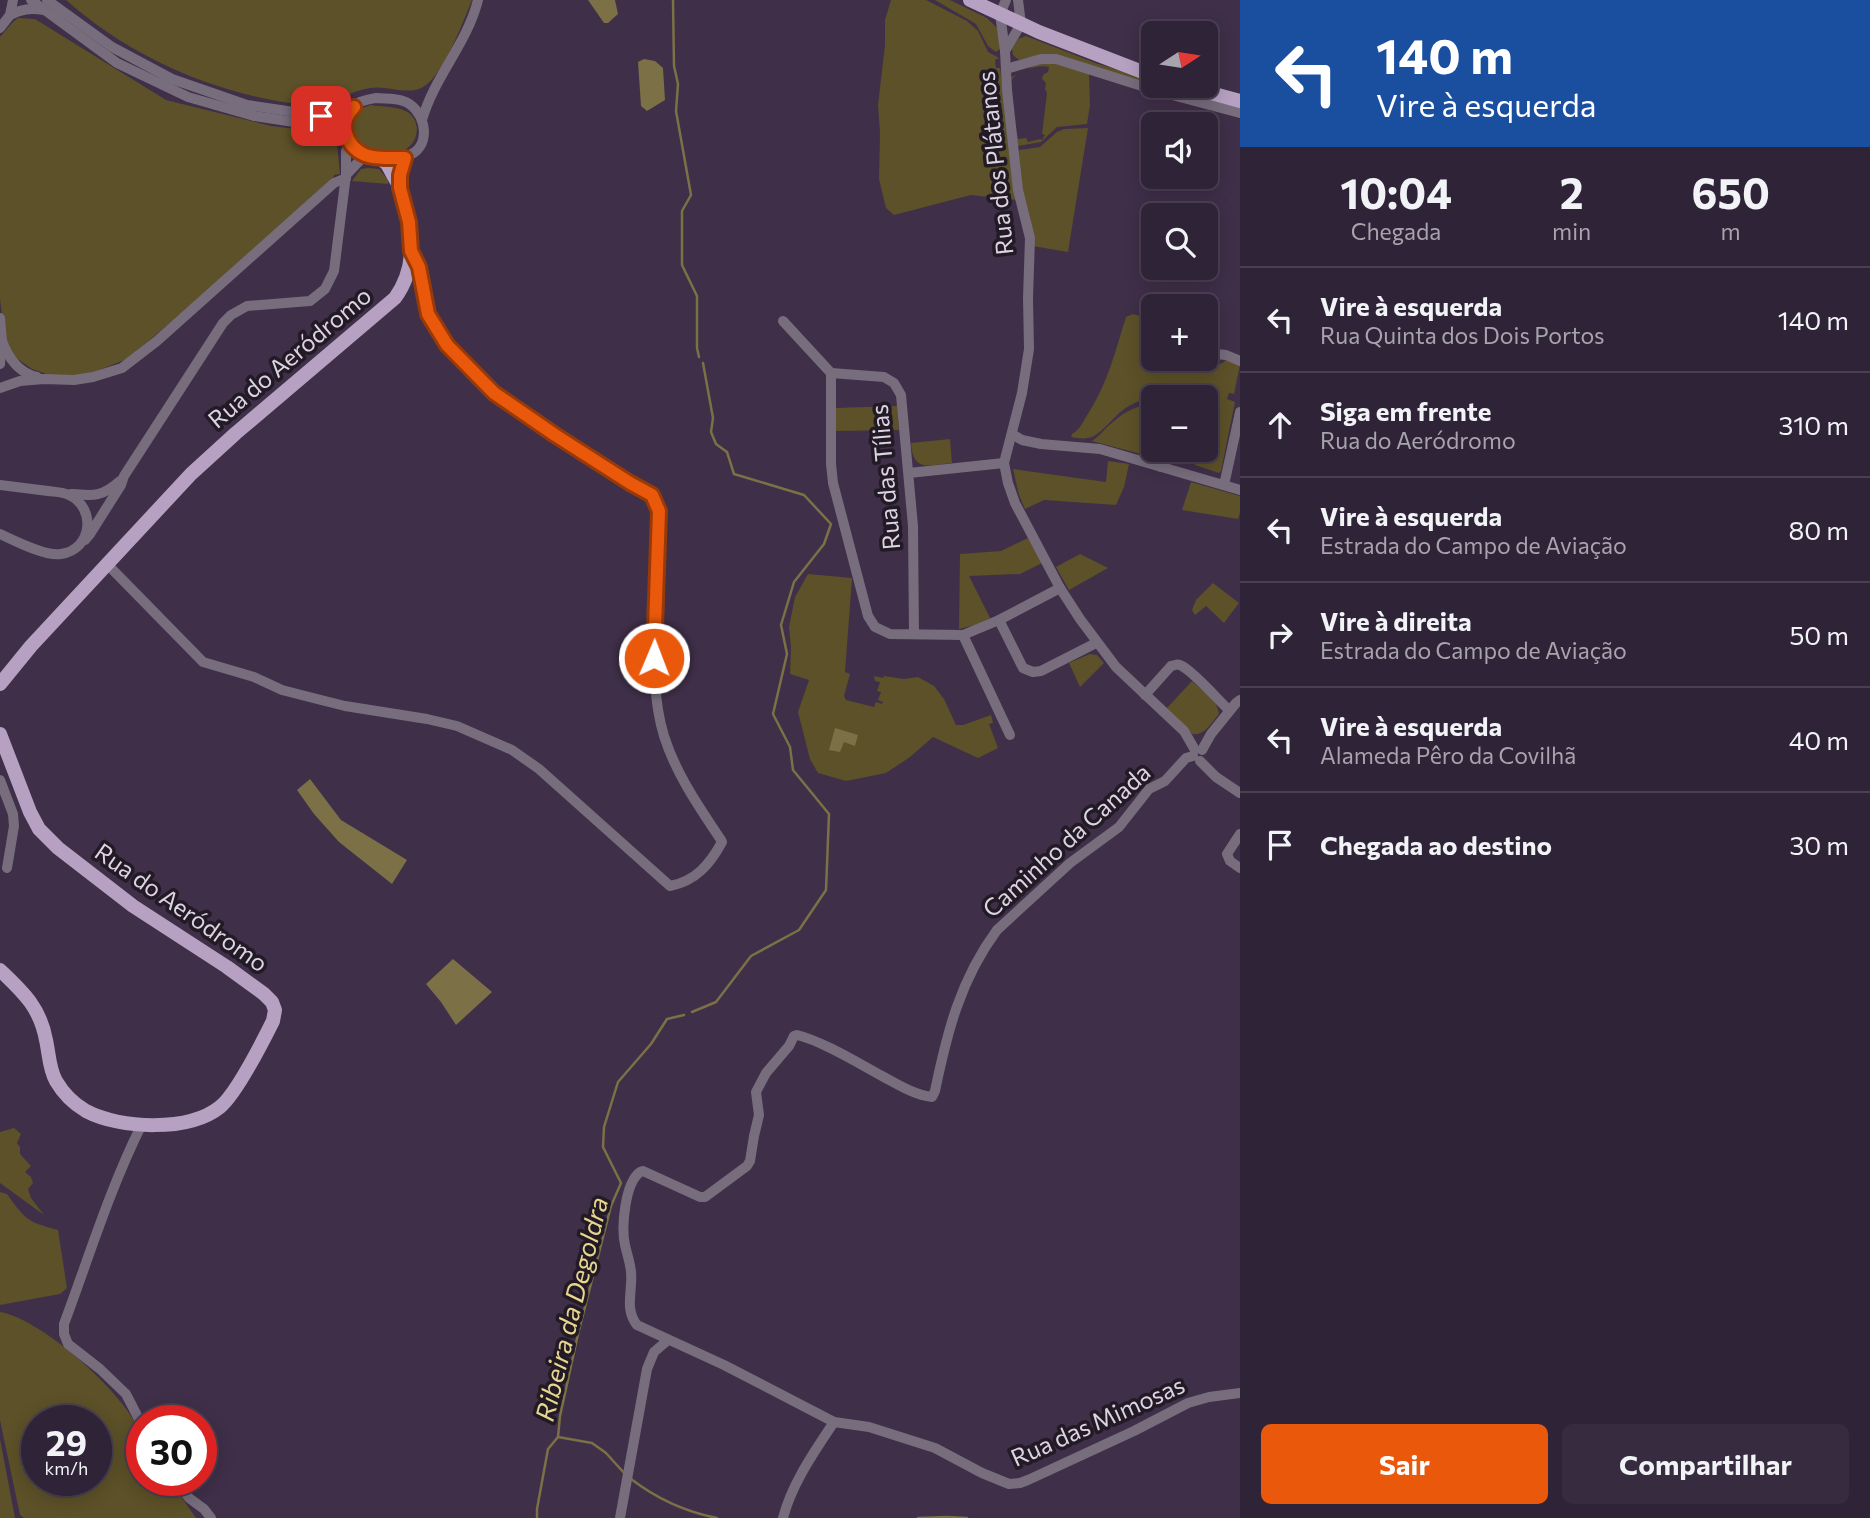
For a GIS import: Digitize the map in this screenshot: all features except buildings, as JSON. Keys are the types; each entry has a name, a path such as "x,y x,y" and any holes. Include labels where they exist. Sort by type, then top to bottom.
{"main road":[{"path":"970,0 1003,7 1021,24 1141,71"},
{"path":"1218,96 1240,102"},
{"path":"372,156 394,174 400,188"},
{"name":"Rua do Aeródromo","path":"0,684 30,646 212,455 396,298 408,274 411,251 409,222 400,188 400,175 405,158"},
{"name":"Rua do Aeródromo","path":"0,734 39,829 58,848 133,906 257,988 272,1002 275,1010 273,1021 223,1105 200,1119 142,1124 95,1115 70,1099 55,1080 43,1023 38,1012 0,970"}],"street":[{"path":"10,15 13,0"},
{"path":"31,0 48,4 112,47 172,79 247,105 336,116 361,102 376,98 412,100 421,96 440,77"},
{"path":"422,120 426,104 468,27 478,0"},
{"path":"1018,0 1021,24"},
{"path":"0,28 10,15 18,10 48,4"},
{"path":"48,4 117,64 188,97 254,116 333,128 372,156 405,158 416,151 423,141 424,127 418,110 404,101"},
{"name":"Rua dos Plátanos","path":"1003,7 1018,190 1030,238 1029,349 1022,393 1004,463"},
{"name":"Rua dos Plátanos","path":"1005,51 1021,24"},
{"path":"1006,69 1041,59 1056,59 1240,113"},
{"path":"0,534 49,554 61,555 80,546 223,323 239,309 255,305 310,301 326,289 334,271 346,176 348,139 345,122 354,107"},
{"path":"0,318 0,368 11,378 21,375 74,380 122,368 308,205 372,156"},
{"path":"107,564 203,662 254,677 282,690 321,700 457,726 512,750 539,769 670,886 690,879 702,871 722,842 689,792 665,737 658,710 654,677 659,511 656,501 652,495 555,435 494,393 465,366 447,345 428,314 419,267 411,251"},
{"path":"783,321 831,373 833,483 867,616 872,624 890,634 964,635 1060,588"},
{"path":"2,341 21,375"},
{"path":"1218,354 1240,360"},
{"name":"Rua das Tílias","path":"831,373 884,377 894,383 901,395 914,552 914,634"},
{"path":"0,388 21,375"},
{"path":"1224,485 1240,412"},
{"path":"1012,434 1022,440 1041,444 1100,449 1240,490"},
{"path":"1161,467 1162,462"},
{"path":"909,473 1004,463 1015,503 1060,588 1096,643 1116,667 1184,732 1197,754 1216,777 1240,793"},
{"path":"0,485 92,496 103,494 124,476"},
{"path":"68,494 85,511 88,526 85,540"},
{"path":"999,620 1023,668 1033,672 1041,671 1096,643"},
{"path":"964,635 1010,735"},
{"path":"1145,695 1171,666 1177,664 1191,673 1229,710"},
{"path":"1197,754 1229,710 1240,700"},
{"name":"Caminho da Canada","path":"668,1340 637,1325 630,1311 631,1270 623,1224 636,1174 643,1171 705,1197 738,1174 750,1161 760,1115 756,1092 766,1073 797,1035 904,1088 932,1097 951,1018 968,980 996,930 1070,863 1119,827 1149,789 1165,781 1186,758 1197,754"},
{"path":"0,780 13,814 14,826 7,868"},
{"path":"1240,834 1227,854 1230,861 1240,868"},
{"path":"132,1405 126,1394 100,1369 68,1344 64,1324 118,1175 142,1124"},
{"path":"620,1518 647,1369 654,1352 668,1340"},
{"name":"Rua das Mimosas","path":"668,1340 724,1365 834,1422 869,1427 935,1448 1009,1484 1020,1483 1188,1403 1240,1393"},
{"path":"783,1518 797,1482 834,1422"},
{"path":"188,1496 211,1518"}],"shaded area":[{"path":"66,0 472,0 445,60 438,72 423,87 411,91 377,87 365,89 350,94 335,106 323,108 229,90 170,68 116,38"},
{"path":"588,0 615,0 618,14 608,23 604,23"},
{"path":"891,0 926,0 967,21 978,31 988,52 999,58 995,60 996,68 1000,68 1017,200 971,195 894,215 886,208 879,179 878,105 885,20"},
{"path":"935,0 950,0 987,18 997,28 1001,48 996,52 988,46 976,24"},
{"path":"18,18 35,19 166,100 271,126 329,133 337,144 340,174 334,175 331,187 127,359 86,375 52,376 32,369 6,347 0,299 0,37"},
{"path":"1026,36 1098,64 1141,77 1141,82 1053,54 1019,60 1013,55 1012,49 1018,39"},
{"path":"644,59 655,61 663,68 665,100 647,111 641,106 638,62"},
{"path":"1054,63 1089,74 1090,105 1087,124 1057,127 1041,142 1018,146 1013,114 1018,139 1026,138 1028,142 1042,140 1045,135 1042,134 1047,93 1046,83 1042,79 1049,67 1023,72 1036,65"},
{"path":"371,105 400,109 414,118 416,137 408,148 395,152 383,151 362,147 355,142 348,130 349,124 357,112"},
{"path":"1088,128 1068,252 1033,246 1020,178 1019,150 1040,147 1064,129"},
{"path":"361,169 379,169 388,184 352,181"},
{"path":"1133,314 1141,316 1141,371 1218,371 1218,364 1226,360 1240,365 1234,394 1229,393 1227,399 1235,402 1219,473 1195,465 1196,462 1218,462 1218,385 1141,385 1141,399 1124,409 1094,436 1071,437 1082,424 1100,392 1126,317"},
{"path":"897,406 899,430 836,431 835,408"},
{"path":"1141,406 1141,454 1092,441 1110,424"},
{"path":"950,439 952,463 924,465 915,459 912,453 911,443"},
{"path":"1108,461 1129,464 1124,487 1116,505 1044,500 1025,509 1013,469 1106,482"},
{"path":"1191,482 1240,496 1238,519 1182,510"},
{"path":"1028,538 1042,563 1020,574 969,576 990,618 959,629 960,554 1001,551"},
{"path":"1080,554 1108,568 1069,590 1056,567"},
{"path":"808,574 852,578 845,672 850,674 844,696 846,700 874,707 876,702 883,702 878,700 880,682 875,681 874,676 904,679 918,677 934,686 944,699 956,725 991,715 993,723 989,724 998,748 978,758 933,737 886,773 846,781 818,773 810,759 798,712 809,680 790,674 789,627 795,597"},
{"path":"1213,583 1239,603 1224,623 1206,606 1195,615 1192,610 1196,600"},
{"path":"1090,654 1097,655 1104,663 1080,687 1069,663"},
{"path":"1192,681 1213,700 1219,714 1207,728 1197,734 1192,734 1167,708"},
{"path":"835,728 858,735 855,746 844,742 840,752 829,750"},
{"path":"310,779 341,820 407,860 392,884 339,842 314,814 297,790"},
{"path":"453,959 492,992 456,1025 426,984"},
{"path":"14,1128 21,1134 17,1143 20,1154 31,1166 25,1172 33,1183 28,1189 31,1198 44,1215 0,1183 0,1132"},
{"path":"0,1192 7,1194 28,1218 39,1225 58,1230 67,1288 60,1294 0,1305"},
{"path":"0,1312 37,1328 59,1343 100,1379 126,1410 126,1496 181,1496 196,1518 24,1518 20,1515 0,1420"},
{"path":"0,1439 15,1518 0,1518"}],"waterway":[{"name":"Ribeira da Degoldra","path":"673,0 674,66 678,84 676,111 691,195 682,211 682,265 697,296 699,357"},
{"name":"Ribeira da Degoldra","path":"692,1012 716,1002 751,956 799,930 826,890 829,814 793,770 790,747 773,714 787,654 781,625 794,582 824,544 831,524 804,495 734,474 727,452 716,444 711,432 713,418 703,363"},
{"name":"Ribeira da Degoldra","path":"537,1518 548,1449 558,1437 578,1334 611,1206 621,1183 603,1147 604,1127 618,1082 651,1044 667,1019 684,1015"},
{"path":"558,1437 592,1443 606,1453 625,1474"},
{"path":"631,1479 672,1503 717,1518"},
{"path":"918,1518 967,1518"}],"route":[{"path":"321,116 336,116 354,107 345,122 345,134 353,145 365,155 405,158 400,175 400,188 409,222 411,251 419,267 428,314 447,345 465,366 494,393 555,435 652,495 656,501 659,511 654,658"}]}
